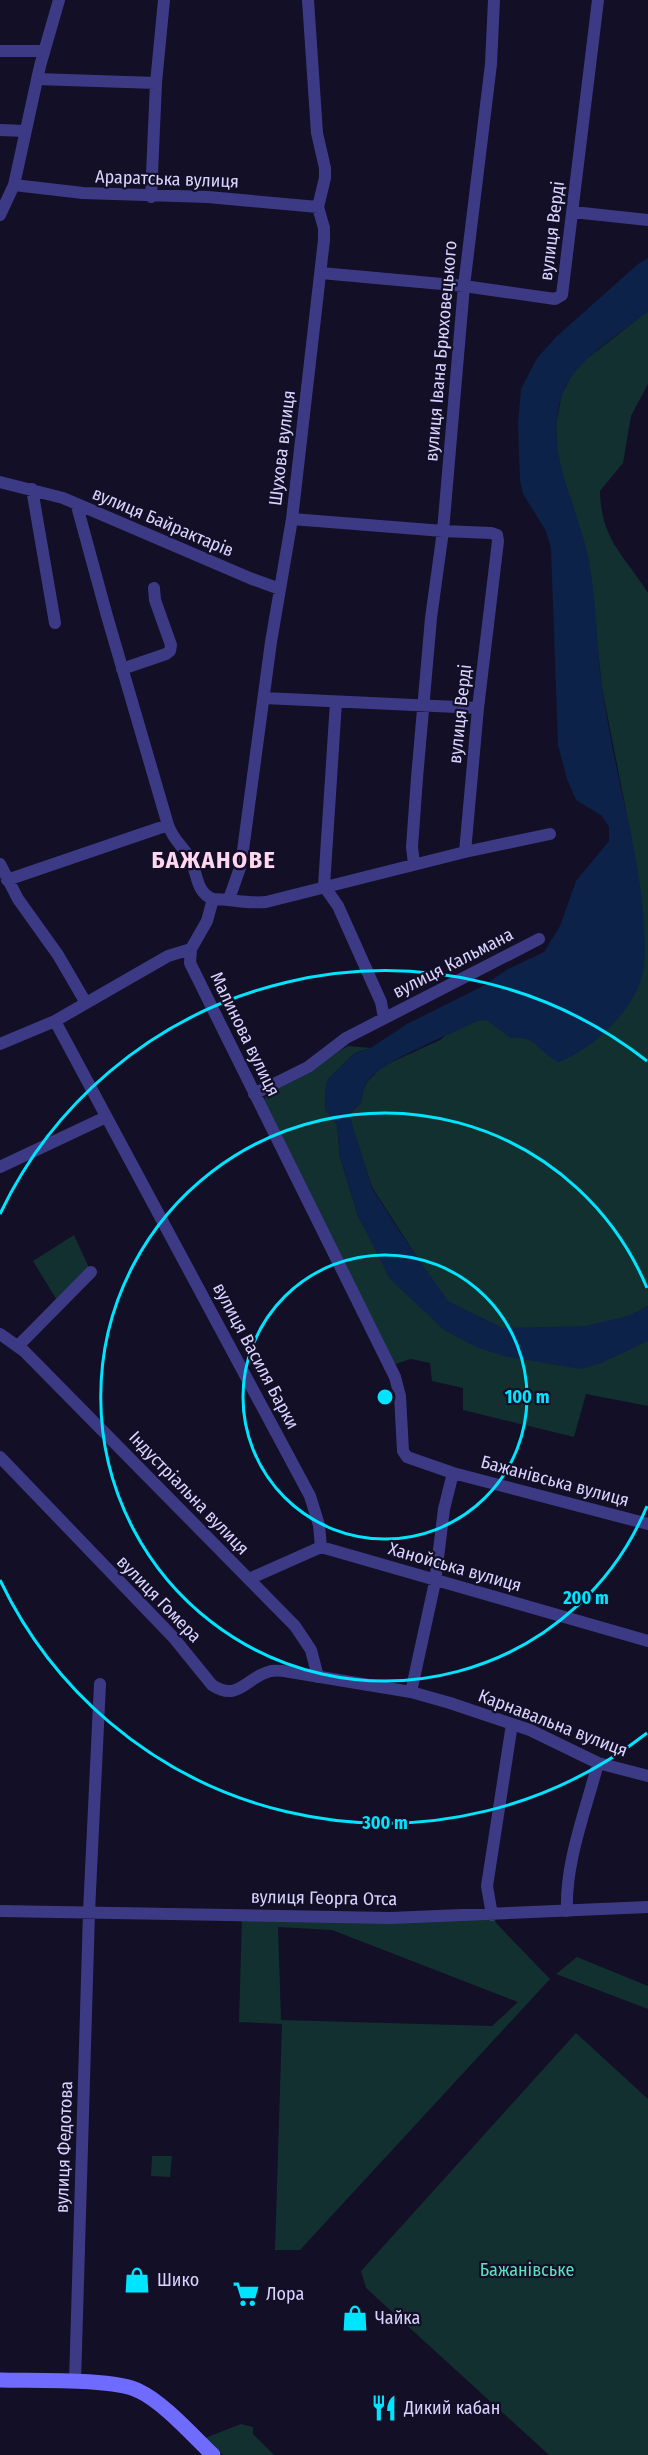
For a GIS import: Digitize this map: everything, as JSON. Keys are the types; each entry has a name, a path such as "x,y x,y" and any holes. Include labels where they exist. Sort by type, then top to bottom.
{"main road":[{"path":"0,2380 121,2385 140,2391 213,2455"}],"street":[{"path":"0,215 14,185 37,79 59,0"},
{"path":"151,197 156,83 164,0"},
{"name":"Шухова вулиця","path":"230,899 241,865 292,519 321,273 324,228 318,207 325,168 317,133 308,0"},
{"name":"вулиця Івана Брюховецького","path":"414,864 412,847 431,618 443,531 464,286 491,64 494,0"},
{"name":"вулиця Верді","path":"321,273 464,286 560,298 573,212 598,0"},
{"path":"0,51 44,51"},
{"path":"37,79 156,83"},
{"path":"0,130 25,131"},
{"name":"Араратська вулиця","path":"14,185 83,193 151,197 208,197 318,207"},
{"path":"573,212 648,220"},
{"name":"вулиця Байрактарів","path":"0,482 63,498 77,506 280,589"},
{"path":"32,489 55,623"},
{"path":"77,506 168,825 173,837 189,857 204,894 213,899 230,899 252,904 266,902 414,864 550,834"},
{"name":"вулиця Верді","path":"292,519 496,535 498,541 478,708 465,852"},
{"path":"122,669 170,651 171,645 155,600 154,588"},
{"path":"264,698 478,708"},
{"path":"324,886 336,702"},
{"path":"7,880 168,825"},
{"path":"0,864 18,899 58,955 86,1003"},
{"name":"вулиця Кальмана","path":"324,886 338,906 381,1002 384,1018"},
{"path":"0,1044 55,1021 168,956 191,949 207,921 213,899"},
{"name":"вулиця Кальмана","path":"254,1094 308,1067 346,1038 539,939"},
{"name":"Малинова вулиця","path":"191,949 190,963 195,976 395,1377 400,1396 403,1451 406,1457 412,1460 453,1473"},
{"name":"вулиця Василя Барки","path":"55,1021 310,1496 319,1525 321,1547"},
{"path":"0,1167 106,1117"},
{"path":"18,1346 91,1272"},
{"name":"Індустріальна вулиця","path":"0,1334 18,1346 303,1636 311,1650 318,1677"},
{"name":"вулиця Гомера","path":"0,1457 96,1560 158,1622 212,1685 227,1692 236,1690 271,1671 290,1671 411,1692"},
{"path":"411,1692 435,1582 444,1509 453,1473"},
{"name":"Бажанівська вулиця","path":"453,1473 648,1524"},
{"path":"249,1580 321,1547"},
{"name":"Ханойська вулиця","path":"321,1547 435,1582 648,1641"},
{"name":"вулиця Федотова","path":"75,2382 89,1912 100,1684"},
{"name":"Карнавальна вулиця","path":"411,1692 530,1730 598,1763 648,1776"},
{"path":"492,1915 487,1886 512,1724"},
{"path":"567,1911 566,1893 598,1763"},
{"name":"вулиця Георга Отса","path":"0,1911 390,1918 648,1906"}],"green space":[{"path":"648,311 648,384 631,416 623,463 600,491 601,508 609,535 648,593 648,1306 635,1313 648,1317 648,1406 586,1394 574,1437 463,1410 463,1388 432,1381 430,1363 411,1359 389,1366 264,1101 267,1092 348,1046 371,1048 355,1053 329,1078 326,1085 325,1109 337,1125 340,1157 358,1216 373,1243 422,1265 372,1187 349,1117 361,1103 363,1090 368,1081 383,1066 440,1040 450,1031 517,1006 631,836 602,688 588,557 557,458 556,424 562,394 575,368"},
{"path":"74,1235 91,1272 60,1305 33,1261"},
{"path":"492,1915 497,1924 550,1979 300,2250 275,2250 282,2024 239,2022 242,1916","holes":["278,1927 332,1930 518,2002 492,2026 281,2020"]},
{"path":"577,1957 648,1986 648,2009 556,1974"},
{"name":"Бажанівське","path":"576,2033 648,2099 648,2455 549,2455 366,2288 361,2271"},
{"path":"152,2156 172,2156 170,2177 151,2176"},
{"path":"241,2424 253,2427 253,2434 274,2455 223,2455 205,2438"}],"water":[{"path":"648,258 648,311 599,348 568,382 557,416 556,437 564,477 588,557 602,687 639,878 645,934 644,968 640,983 624,1012 600,1037 573,1056 559,1062 532,1041 510,1038 488,1021 479,1020 403,1056 376,1073 366,1084 361,1103 353,1110 350,1117 372,1188 448,1301 503,1328 585,1326 628,1316 648,1306 648,1341 599,1364 580,1369 503,1356 476,1347 444,1330 390,1279 358,1216 340,1157 337,1125 325,1109 326,1085 329,1078 355,1053 369,1049 407,1024 544,952 560,926 576,881 609,841 609,827 602,816 576,800 567,779 558,745 551,549 546,531 523,494 520,480 518,423 521,389 537,358 556,337 638,264"}],"place":[{"name":"Шико","path":"137,2280"},
{"name":"Лора","path":"246,2294"},
{"name":"Чайка","path":"355,2318"},
{"name":"Дикий кабан","path":"384,2408"}],"district":[{"name":"БАЖАНОВЕ","path":"214,860"}]}
